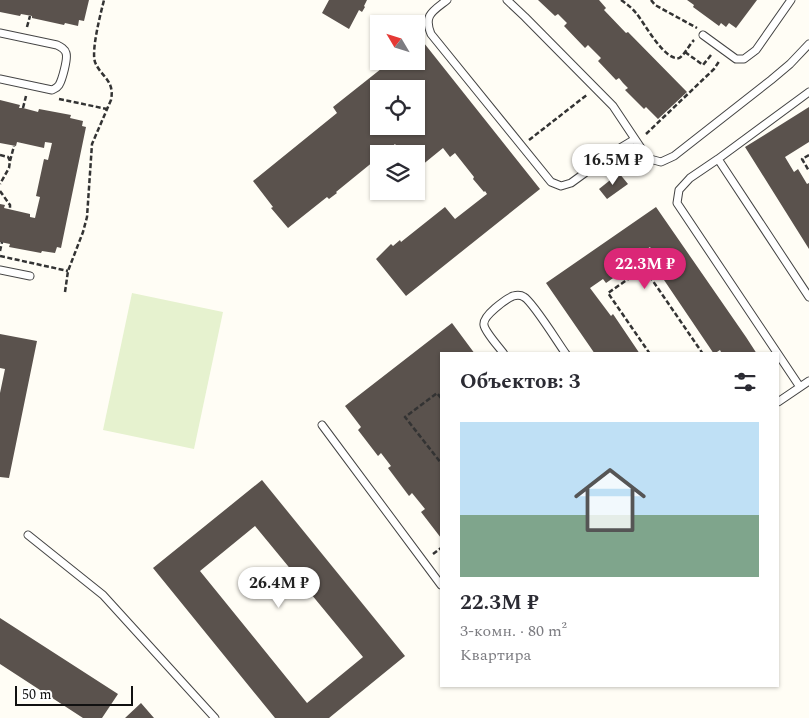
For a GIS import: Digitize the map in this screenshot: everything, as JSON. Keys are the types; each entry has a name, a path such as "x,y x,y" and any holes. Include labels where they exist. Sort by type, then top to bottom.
{"lane":[{"path":"447,0 430,14 427,24 431,34 551,182 561,186 571,183 635,139"},
{"path":"507,0 612,106 650,159 661,162 674,156 771,80 809,44"},
{"path":"703,35 736,59 744,59 756,50 791,0"},
{"path":"0,33 57,45 66,52 62,80 58,87 52,90 0,79"},
{"path":"777,352 677,203 679,190 690,178 809,92"},
{"path":"718,159 809,297"},
{"path":"0,270 30,276"},
{"path":"503,352 487,331 484,319 488,314 514,296 521,296 530,302 565,352"},
{"path":"779,356 800,387"},
{"path":"779,401 809,381"},
{"path":"322,425 440,584"},
{"path":"28,535 103,595 215,718"}],"path":[{"path":"65,292 68,271 87,217 92,144 111,100 112,93 110,83 95,62 93,55 104,0"},
{"path":"621,0 637,13 654,40 668,54 674,58 679,58 695,39 703,35 696,27 655,5 652,0"},
{"path":"685,52 704,65 713,52"},
{"path":"635,139 645,134 714,69 720,58"},
{"path":"53,98 107,109"},
{"path":"522,146 575,103"},
{"path":"0,184 9,168 14,146"},
{"path":"0,155 8,157 10,161"},
{"path":"809,155 802,159 809,171"},
{"path":"0,191 10,205 10,209"},
{"path":"0,251 2,242"},
{"path":"0,256 68,271"},
{"path":"649,352 608,293 644,268 702,352"},
{"path":"440,397 437,393 405,417 440,463"}],"green space":[{"path":"132,293 223,312 194,449 103,430"}],"building":[{"path":"0,0 89,0 84,21 79,20 78,26 65,23 64,25 21,14 20,16 0,12"},
{"path":"329,0 367,0 362,12 359,10 349,29 322,13"},
{"path":"538,0 599,0 606,8 604,10 626,33 628,32 687,92 658,119 646,107 644,109 625,90 628,88 619,78 616,80 598,61 601,58 588,45 585,48 564,26 567,23 558,14 555,16"},
{"path":"687,0 757,0 736,28 729,23 726,27 721,23 719,26 693,7 694,5"},
{"path":"425,44 540,189 406,296 376,259 391,244 393,246 400,240 401,242 445,207 455,219 487,194 473,179 474,177 455,153 450,157 443,148 425,163 425,145 370,145 370,164 337,193 329,199 327,197 288,228 271,208 273,207 253,181 337,113 333,107 380,70 425,70"},
{"path":"0,100 20,105 19,108 38,112 39,109 71,115 70,118 83,121 82,126 86,127 61,248 57,247 55,253 42,251 41,253 9,247 10,244 0,242 0,204 5,205 4,208 30,214 30,217 35,218 40,197 36,196 44,159 48,160 52,143 45,142 44,148 17,142 16,146 0,143"},
{"path":"809,107 809,142 785,157 794,172 798,169 807,184 809,183 809,249 745,147"},
{"path":"619,173 628,184 607,199 599,189"},
{"path":"656,207 756,352 721,352 720,350 713,352 664,280 655,264 659,262 650,247 632,259 635,263 606,283 603,279 590,288 611,316 613,314 639,352 594,352 546,283"},
{"path":"452,323 474,352 440,352 440,537 421,512 425,509 412,493 409,496 388,468 391,466 381,453 378,456 358,430 361,427 345,406"},
{"path":"0,334 37,341 9,478 0,477 0,393 5,369 0,368"},
{"path":"262,480 405,656 329,718 275,718 153,568","holes":["255,526 363,657 307,703 200,571"]},
{"path":"0,618 118,694 102,718 83,718 0,664"},
{"path":"141,703 154,718 125,718"}]}
